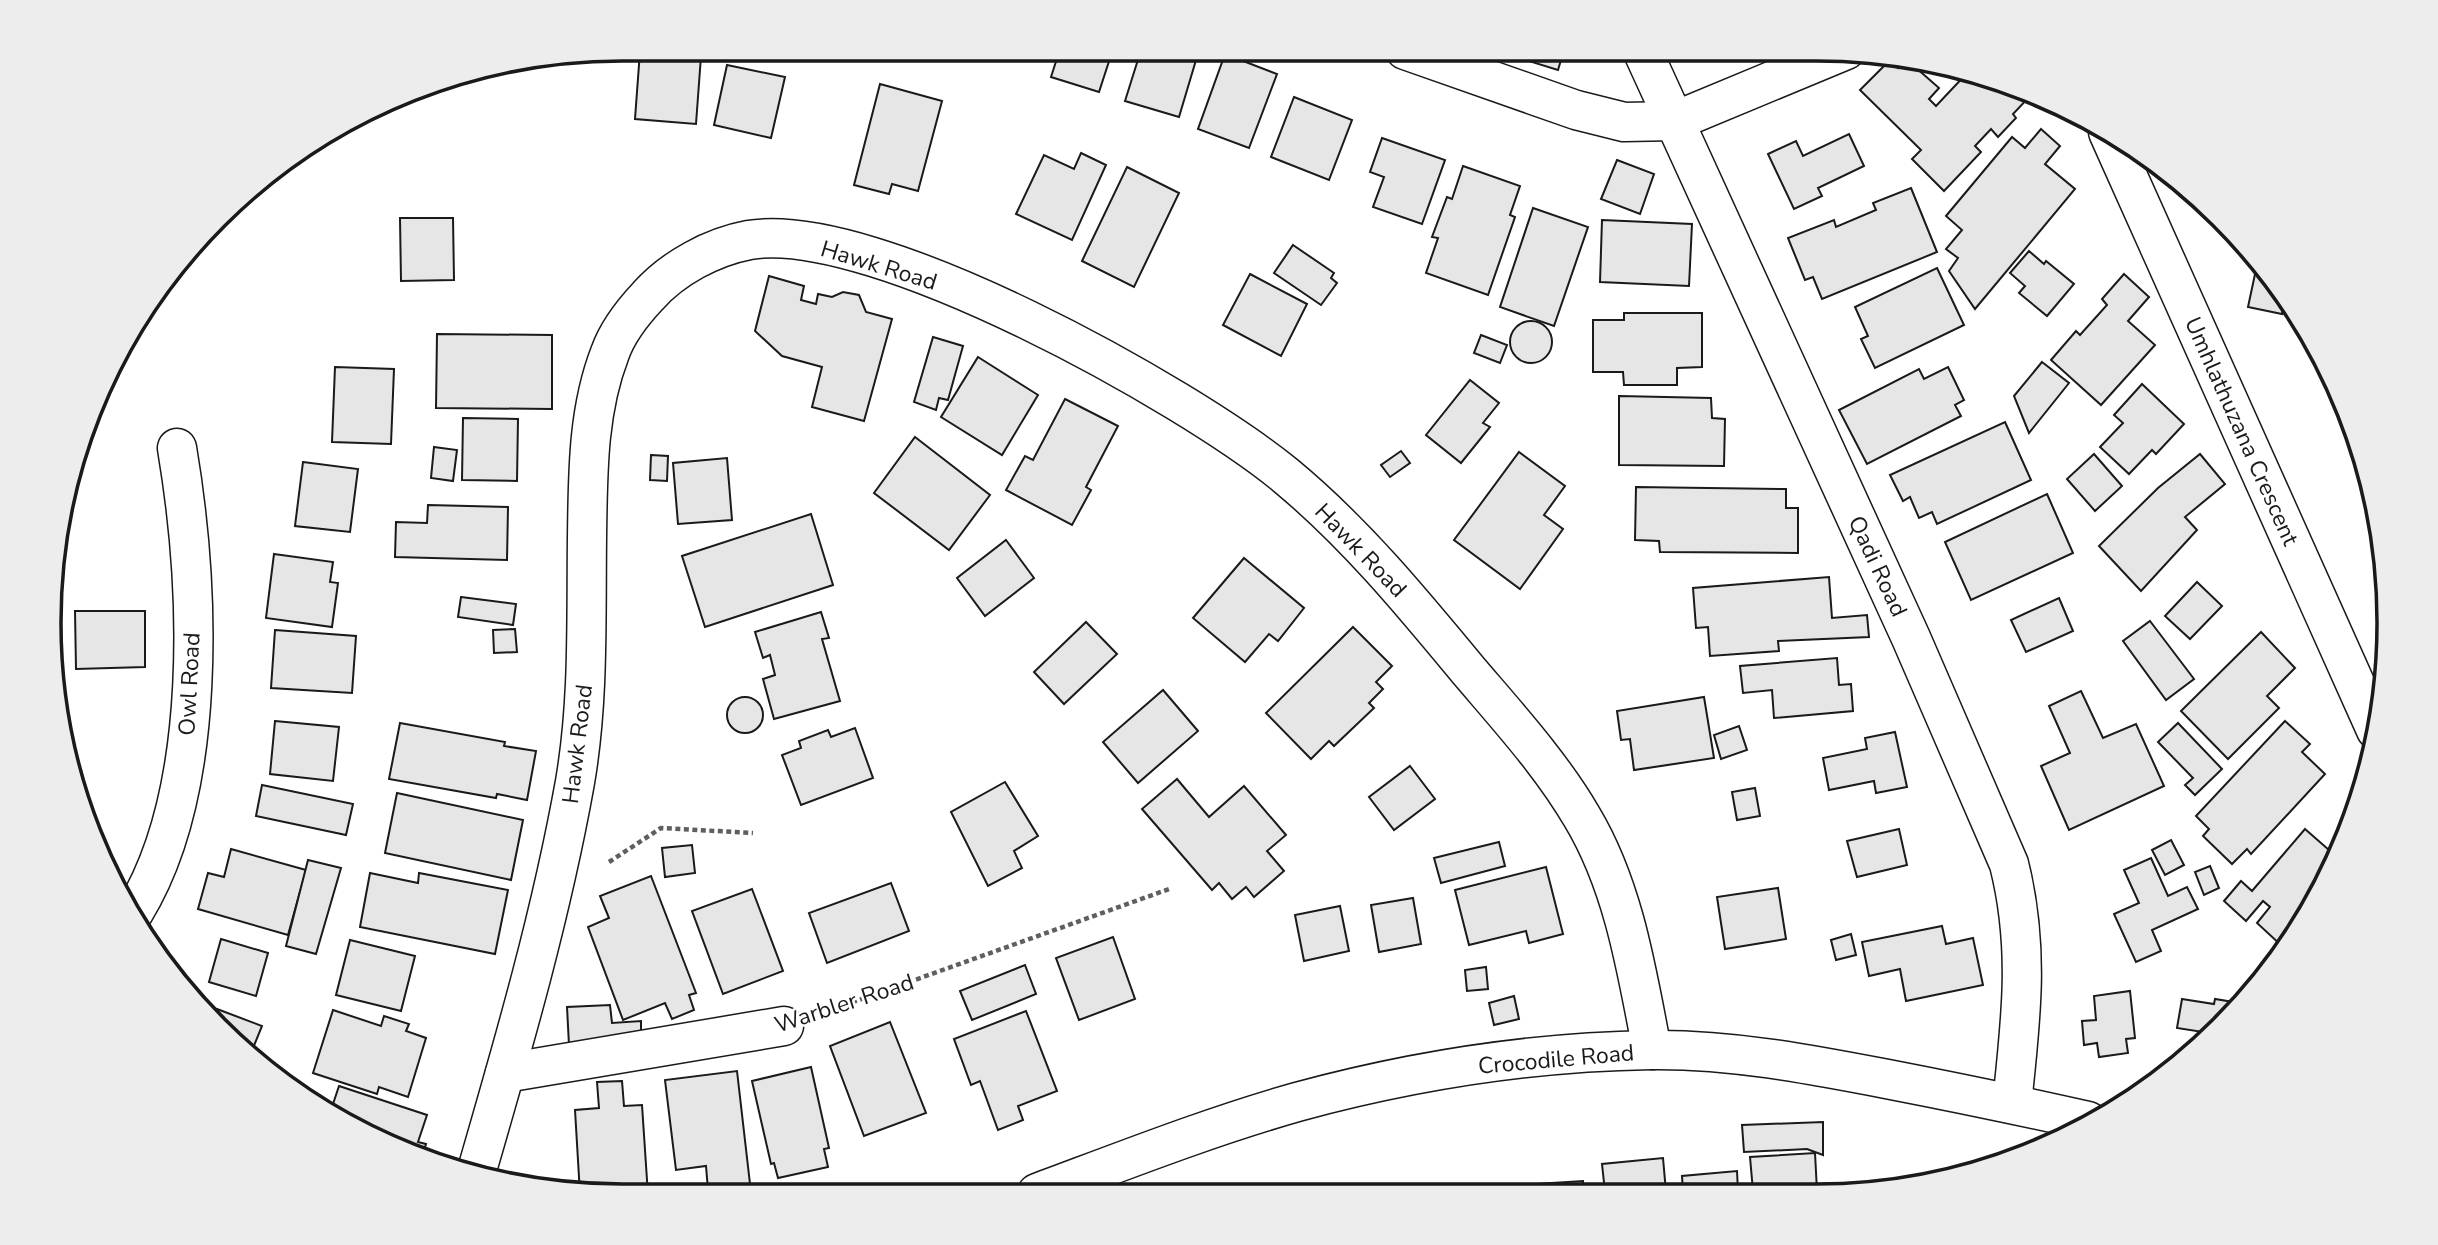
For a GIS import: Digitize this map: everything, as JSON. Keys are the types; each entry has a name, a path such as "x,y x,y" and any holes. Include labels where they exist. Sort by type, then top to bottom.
{"street":[{"path":"1436,61 1576,110 1624,121 1675,121 1819,61"},
{"name":"Qadi Road","path":"1647,61 1911,638 2008,864 2018,899 2023,944 2022,1005 2012,1103"},
{"name":"Umhlathuzana Crescent","path":"2115,149 2369,714"},
{"name":"Hawk Road","path":"478,1165 534,974 575,780 583,721 588,463 596,403 611,350 652,291 680,268 715,251 750,240 783,240 837,246 894,265 1020,318 1178,400 1284,475 1343,526 1496,703 1584,819 1625,920 1652,1050"},
{"name":"Owl Road","path":"137,905 160,862 175,810 191,688 189,518 177,448"},
{"name":"Warbler Road","path":"505,1073 784,1026"},
{"name":"Crocodile Road","path":"1063,1184 1169,1143 1297,1102 1415,1074 1534,1058 1652,1050 1768,1058 2012,1103 2078,1119"}],"path":[{"path":"550,900 661,828 753,833"},
{"name":"Warbler Road","path":"784,1026 1172,888"}],"building":[{"path":"639,61 701,61 696,124 635,119"},
{"path":"1056,61 1109,61 1099,92 1051,77"},
{"path":"1138,61 1196,61 1179,117 1125,101"},
{"path":"1222,61 1243,61 1277,74 1249,148 1198,129"},
{"path":"1529,61 1561,61 1558,70"},
{"path":"727,65 785,77 771,138 714,125"},
{"path":"1884,66 1920,71 1939,88 1929,99 1936,106 1961,80 2024,102 2013,114 2016,118 1998,137 1991,129 1975,146 1981,152 1944,191 1912,159 1921,150 1860,90"},
{"path":"880,84 942,101 918,191 892,184 889,194 854,185"},
{"path":"1294,97 1352,120 1329,180 1271,157"},
{"path":"2041,129 2060,146 2045,164 2075,189 1975,309 1949,271 1958,258 1946,249 1962,230 1946,216 2012,137 2025,148"},
{"path":"1849,134 1864,166 1818,188 1822,196 1794,209 1768,154 1796,141 1803,156"},
{"path":"1382,138 1445,160 1422,224 1373,207 1384,177 1370,172"},
{"path":"1081,153 1106,165 1072,240 1016,214 1044,155 1074,169"},
{"path":"1617,160 1654,174 1640,214 1601,199"},
{"path":"1463,166 1520,186 1510,215 1515,217 1488,295 1426,273 1438,238 1432,237 1447,197 1452,199"},
{"path":"1127,167 1179,193 1134,287 1082,261"},
{"path":"1911,188 1937,252 1822,299 1813,277 1805,280 1788,238 1834,220 1836,227 1876,210 1873,203"},
{"path":"1533,208 1588,227 1554,326 1500,307"},
{"path":"400,218 453,218 454,280 401,281"},
{"path":"1602,220 1692,224 1689,286 1600,282"},
{"path":"1293,245 1334,273 1331,278 1337,283 1321,305 1274,273"},
{"path":"2029,251 2074,284 2047,316 2019,293 2025,286 2010,273"},
{"path":"1937,268 1964,325 1875,368 1861,339 1868,336 1855,307"},
{"path":"1250,274 1307,304 1281,356 1223,325"},
{"path":"2124,274 2149,297 2128,321 2155,345 2101,405 2051,360 2076,331 2080,335 2107,305 2102,299"},
{"path":"2255,274 2282,312 2282,314 2248,307"},
{"path":"769,276 804,286 801,300 816,304 818,294 832,297 843,292 859,295 866,312 892,319 864,421 812,407 822,367 782,356 755,331"},
{"path":"1624,313 1702,313 1702,367 1677,368 1677,385 1624,385 1623,372 1593,372 1593,320 1624,320"},
{"path":"1531,321 1546,327 1552,342 1546,357 1531,363 1516,357 1510,342 1516,327"},
{"path":"437,334 552,335 552,409 436,408"},
{"path":"1481,335 1507,345 1500,363 1474,353"},
{"path":"933,337 963,346 948,400 939,398 936,410 914,402"},
{"path":"978,357 1038,395 1002,455 941,417"},
{"path":"2042,362 2069,383 2029,433 2014,396"},
{"path":"335,367 394,369 391,444 332,442"},
{"path":"1948,367 1964,400 1955,405 1961,416 1867,464 1839,410 1919,369 1924,379"},
{"path":"1470,380 1499,403 1483,423 1490,427 1461,463 1426,435"},
{"path":"2142,384 2184,424 2156,454 2152,450 2129,474 2100,447 2123,423 2114,415"},
{"path":"1619,396 1711,398 1712,418 1725,419 1724,466 1619,465"},
{"path":"1065,399 1118,426 1086,487 1091,490 1072,525 1006,490 1025,456 1033,460"},
{"path":"463,418 518,419 517,481 462,480"},
{"path":"2005,422 2031,480 1937,524 1932,512 1919,518 1910,497 1903,501 1890,475"},
{"path":"915,437 990,495 949,550 874,493"},
{"path":"434,447 457,450 453,481 431,478"},
{"path":"1401,451 1410,463 1390,477 1381,465"},
{"path":"1519,452 1565,486 1544,515 1563,529 1520,589 1454,540"},
{"path":"2094,454 2122,486 2095,511 2067,479"},
{"path":"2200,454 2225,484 2185,517 2197,530 2141,591 2099,546 2158,488"},
{"path":"651,455 668,456 667,481 650,480"},
{"path":"727,458 732,520 678,524 673,463"},
{"path":"303,462 358,469 350,532 295,526"},
{"path":"1636,487 1786,489 1786,508 1798,508 1798,553 1660,552 1659,541 1635,540"},
{"path":"2047,494 2073,553 1971,600 1945,542"},
{"path":"428,505 508,507 507,560 395,557 396,522 427,523"},
{"path":"811,514 833,585 705,627 682,556"},
{"path":"1006,540 1034,578 985,616 957,578"},
{"path":"274,554 333,562 330,582 338,583 332,627 266,618"},
{"path":"1244,558 1304,608 1278,641 1269,634 1245,662 1193,618"},
{"path":"1829,577 1832,618 1867,615 1869,637 1778,641 1779,651 1710,656 1708,627 1696,628 1693,588"},
{"path":"2197,582 2222,606 2190,639 2165,616"},
{"path":"461,597 516,604 513,625 458,617"},
{"path":"2059,598 2073,631 2026,652 2011,620"},
{"path":"75,611 145,611 145,667 76,669"},
{"path":"821,612 829,638 822,639 840,701 774,719 763,679 775,675 770,655 763,658 755,632"},
{"path":"2150,621 2194,679 2166,700 2123,641"},
{"path":"1086,622 1117,654 1064,704 1034,672"},
{"path":"1353,627 1392,666 1376,682 1383,689 1369,703 1374,708 1334,746 1329,741 1311,759 1266,713"},
{"path":"515,629 517,652 494,653 493,630"},
{"path":"275,630 356,636 352,693 271,688"},
{"path":"2261,632 2295,668 2267,696 2279,708 2228,759 2181,711"},
{"path":"1837,658 1839,685 1851,684 1853,711 1774,718 1772,690 1743,693 1740,666"},
{"path":"1163,690 1198,731 1138,783 1103,742"},
{"path":"2081,691 2103,738 2136,724 2164,786 2069,830 2041,766 2070,753 2049,706"},
{"path":"745,697 758,702 763,715 758,728 745,733 732,728 727,715 732,702"},
{"path":"1704,697 1714,758 1634,770 1630,739 1621,740 1617,711"},
{"path":"275,721 339,727 333,781 270,774"},
{"path":"2285,721 2310,744 2302,752 2325,774 2251,854 2247,849 2232,864 2203,836 2209,829 2196,816"},
{"path":"400,723 505,742 504,746 536,751 527,800 497,794 496,798 389,779"},
{"path":"2178,723 2222,769 2195,795 2185,785 2193,778 2158,742"},
{"path":"1739,726 1747,750 1721,759 1714,735"},
{"path":"855,728 873,778 801,805 782,755 801,748 799,741 828,730 831,737"},
{"path":"1895,732 1907,787 1876,793 1874,781 1829,790 1823,758 1867,749 1865,738"},
{"path":"1410,766 1435,799 1394,830 1369,797"},
{"path":"1177,779 1209,817 1244,786 1286,835 1267,851 1284,871 1254,897 1246,887 1232,899 1219,883 1212,890 1142,809"},
{"path":"1005,782 1038,836 1014,851 1022,868 988,886 951,812"},
{"path":"262,785 353,804 346,835 256,816"},
{"path":"1755,788 1760,816 1737,820 1732,792"},
{"path":"397,793 523,820 511,880 385,853"},
{"path":"1899,829 1907,865 1857,877 1847,841"},
{"path":"2305,829 2328,850 2302,903 2277,941 2257,923 2270,907 2263,901 2246,921 2224,901 2241,881 2252,891"},
{"path":"2171,840 2184,865 2165,875 2152,850"},
{"path":"1499,842 1505,866 1441,883 1434,858"},
{"path":"692,845 695,873 665,877 662,848"},
{"path":"231,849 306,870 288,935 198,909 208,873 224,877"},
{"path":"2151,858 2168,896 2187,887 2198,909 2152,930 2161,951 2136,962 2114,914 2139,903 2124,870"},
{"path":"308,860 341,868 316,954 286,946"},
{"path":"2210,866 2219,888 2204,895 2195,872"},
{"path":"1546,867 1563,934 1529,943 1526,931 1469,945 1455,890"},
{"path":"370,873 418,883 419,873 508,890 495,954 360,927"},
{"path":"651,876 696,993 689,995 694,1010 672,1019 665,1003 623,1020 588,927 609,918 600,896"},
{"path":"891,883 909,931 827,963 809,913"},
{"path":"1778,888 1786,939 1725,949 1717,897"},
{"path":"752,889 783,971 723,994 692,911"},
{"path":"1413,898 1421,944 1379,952 1371,905"},
{"path":"1340,906 1349,951 1304,961 1295,915"},
{"path":"1942,926 1946,944 1973,938 1983,985 1906,1001 1900,969 1869,976 1862,942"},
{"path":"1851,934 1856,955 1836,960 1831,940"},
{"path":"1113,937 1135,999 1079,1020 1056,958"},
{"path":"221,939 268,953 256,996 209,982"},
{"path":"350,940 415,956 401,1011 336,995"},
{"path":"1025,965 1036,994 972,1020 960,991"},
{"path":"1486,967 1488,989 1467,991 1465,970"},
{"path":"2130,991 2135,1038 2126,1039 2128,1053 2099,1057 2097,1043 2084,1045 2082,1021 2096,1020 2094,996"},
{"path":"1514,996 1519,1019 1494,1025 1489,1003"},
{"path":"2182,999 2214,1004 2215,999 2229,1001 2199,1031 2177,1028"},
{"path":"610,1005 612,1023 641,1021 641,1041 569,1045 567,1007"},
{"path":"217,1009 262,1026 254,1046 226,1019"},
{"path":"333,1010 381,1026 384,1016 409,1024 406,1031 426,1038 408,1097 379,1087 377,1094 313,1073"},
{"path":"1026,1011 1057,1091 1018,1106 1023,1120 998,1130 980,1081 971,1085 954,1039"},
{"path":"890,1022 926,1113 864,1136 830,1046"},
{"path":"811,1067 829,1148 824,1149 828,1167 778,1178 774,1163 771,1164 752,1081"},
{"path":"737,1071 750,1184 708,1184 706,1166 676,1170 665,1080"},
{"path":"622,1081 624,1106 642,1105 647,1184 579,1182 575,1110 599,1108 597,1082"},
{"path":"339,1086 427,1115 418,1142 426,1144 425,1147 374,1126 333,1103"},
{"path":"1823,1122 1823,1155 1807,1149 1744,1152 1742,1125"},
{"path":"1815,1153 1817,1184 1752,1184 1750,1157"},
{"path":"1663,1158 1665,1184 1604,1184 1602,1164"},
{"path":"1737,1171 1738,1184 1682,1184 1682,1176"},
{"path":"1583,1181 1583,1184 1536,1184"}]}
